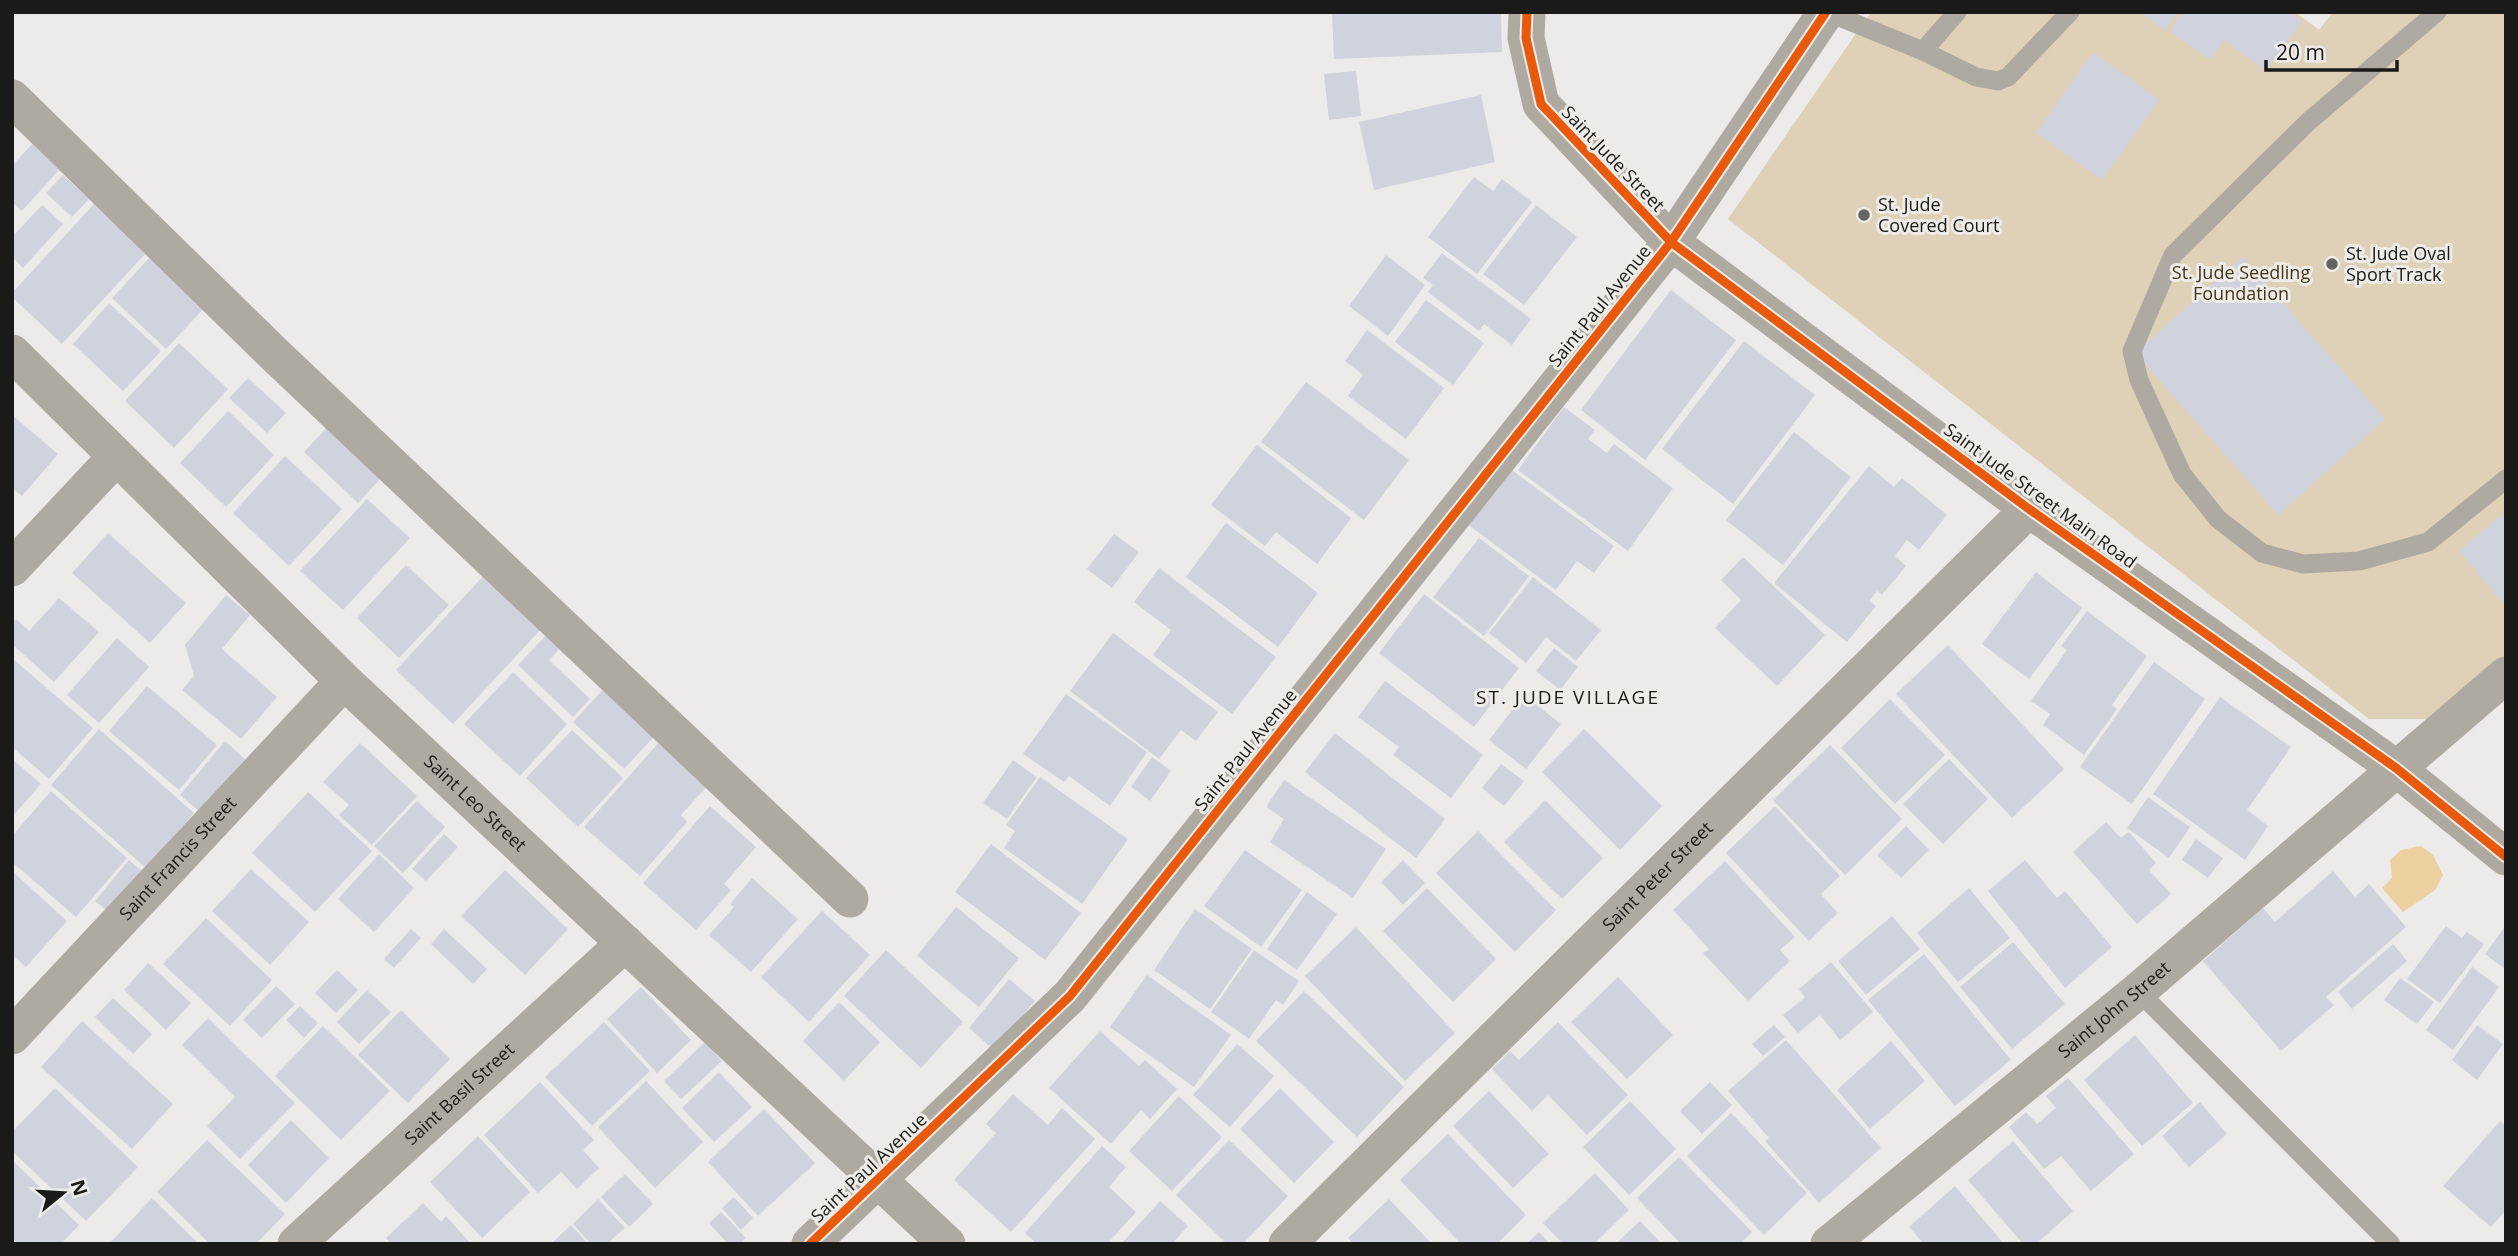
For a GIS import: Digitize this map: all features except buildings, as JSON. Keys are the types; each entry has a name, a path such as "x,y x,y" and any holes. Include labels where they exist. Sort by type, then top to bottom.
{"street":[{"name":"Saint Jude Street","path":"1527,12 1526,38 1541,104 1671,242"},
{"name":"Saint Paul Avenue","path":"810,1244 1070,996 1671,242 1826,12"},
{"path":"12,98 273,353 850,899"},
{"name":"Saint Jude Street Main Road","path":"1671,242 2029,509 2396,768 2506,857"},
{"name":"Saint Leo Street","path":"12,353 344,681 947,1244"},
{"path":"12,568 116,457"},
{"name":"Saint Peter Street","path":"1287,1244 2029,509"},
{"name":"Saint John Street","path":"1829,1244 2138,991 2506,675"},
{"name":"Saint Francis Street","path":"12,1036 344,681"},
{"name":"Saint Basil Street","path":"296,1244 625,943"}],"lane":[{"path":"1826,12 1923,51 1976,77 1998,81 2008,77 2070,12"},
{"path":"1923,51 1957,12"},
{"path":"2437,12 2308,121 2173,255 2132,351 2139,380 2182,474 2218,520 2262,553 2302,564 2359,561 2428,542 2506,479"},
{"path":"2138,991 2160,1016 2391,1244"}],"green space":[{"name":"St. Jude Seedling Foundation","path":"1871,12 2295,12 2319,30 2333,12 2506,12 2506,656 2432,719 2369,719 1728,219"}],"shaded area":[{"path":"2421,846 2433,855 2443,875 2435,890 2403,912 2382,888 2392,878 2390,860 2401,850"}],"cycle path":[{"path":"1527,12 1526,38 1541,104 1671,242 2029,509 2396,768 2506,857"},
{"path":"810,1244 1070,996 1671,242 1826,12"}],"place":[{"name":"St. Jude Covered Court","path":"1864,215"},
{"name":"St. Jude Oval Sport Track","path":"2332,264"}],"district":[{"name":"ST. JUDE VILLAGE","path":"1568,697"}]}
